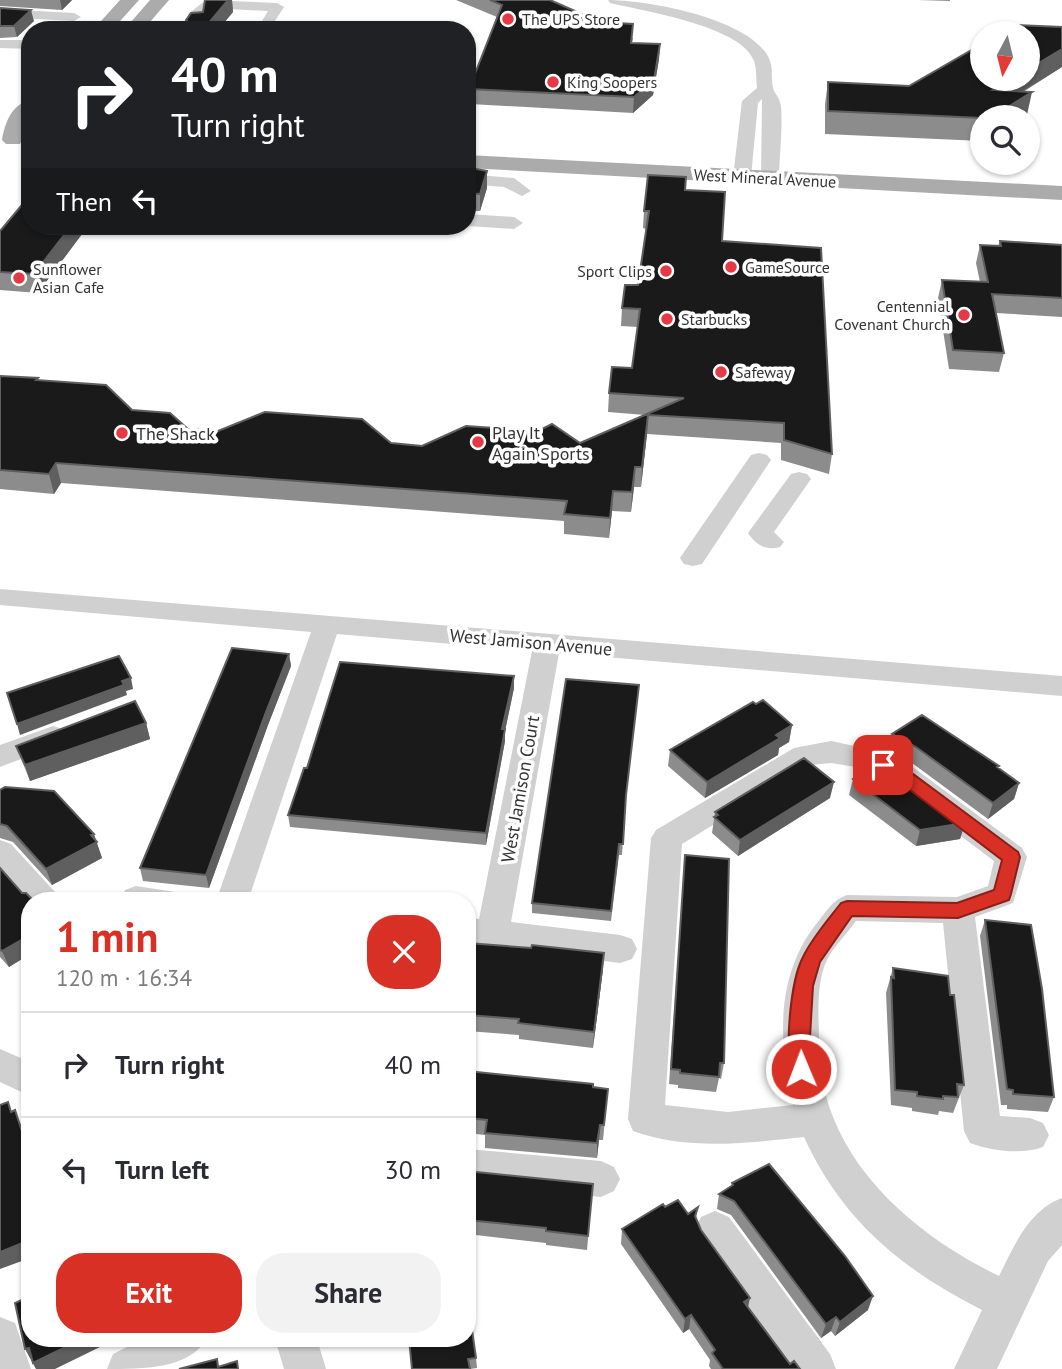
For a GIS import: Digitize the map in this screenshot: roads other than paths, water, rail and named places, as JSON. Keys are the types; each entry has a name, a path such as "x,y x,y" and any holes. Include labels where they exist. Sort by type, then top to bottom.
{"main road":[{"path":"110,21 130,0"},
{"path":"141,21 160,0"},
{"name":"West Mineral Avenue","path":"476,148 743,170"},
{"name":"West Mineral Avenue","path":"476,161 1062,178"},
{"name":"West Mineral Avenue","path":"770,171 1062,194"}],"street":[{"path":"0,11 10,0"},
{"path":"615,0 698,19 728,30 747,41 762,60 765,90 772,102 770,171"},
{"path":"197,21 195,13 207,4 277,7 269,21"},
{"path":"0,11 74,17"},
{"path":"0,44 21,45"},
{"path":"743,170 750,101 765,90"},
{"path":"476,180 509,182 522,191"},
{"path":"476,221 514,223"},
{"path":"693,558 760,460"},
{"path":"771,542 760,533 799,479"},
{"path":"0,622 7,598"},
{"name":"West Jamison Avenue","path":"7,598 1062,686"},
{"path":"235,892 327,625"},
{"name":"West Jamison Court","path":"547,644 480,932 620,949"},
{"path":"0,755 75,727"},
{"path":"813,1119 728,1129 646,1119 667,838 804,755 831,752 868,758 899,773 1011,857 1002,894 958,910 847,908 811,959 804,986 799,1054 803,1084 813,1119 850,1185 885,1224 924,1256 976,1287 1008,1300"},
{"path":"0,852 36,892"},
{"path":"958,910 983,1131 1030,1135"},
{"path":"0,1065 21,1076"},
{"path":"476,1167 601,1179"},
{"path":"975,1369 1034,1248 1062,1216"},
{"path":"715,1230 814,1369"},
{"path":"0,1338 10,1369"},
{"path":"128,1369 170,1347"},
{"path":"298,1347 305,1369"}],"place":[{"name":"The UPS Store","path":"508,19"},
{"name":"King Soopers","path":"553,82"},
{"name":"GameSource","path":"731,267"},
{"name":"Sport Clips","path":"666,271"},
{"name":"Sunflower Asian Cafe","path":"19,278"},
{"name":"Centennial Covenant Church","path":"964,315"},
{"name":"Starbucks","path":"667,319"},
{"name":"Safeway","path":"721,372"},
{"name":"The Shack","path":"122,433"},
{"name":"Play It Again Sports","path":"478,442"}]}
